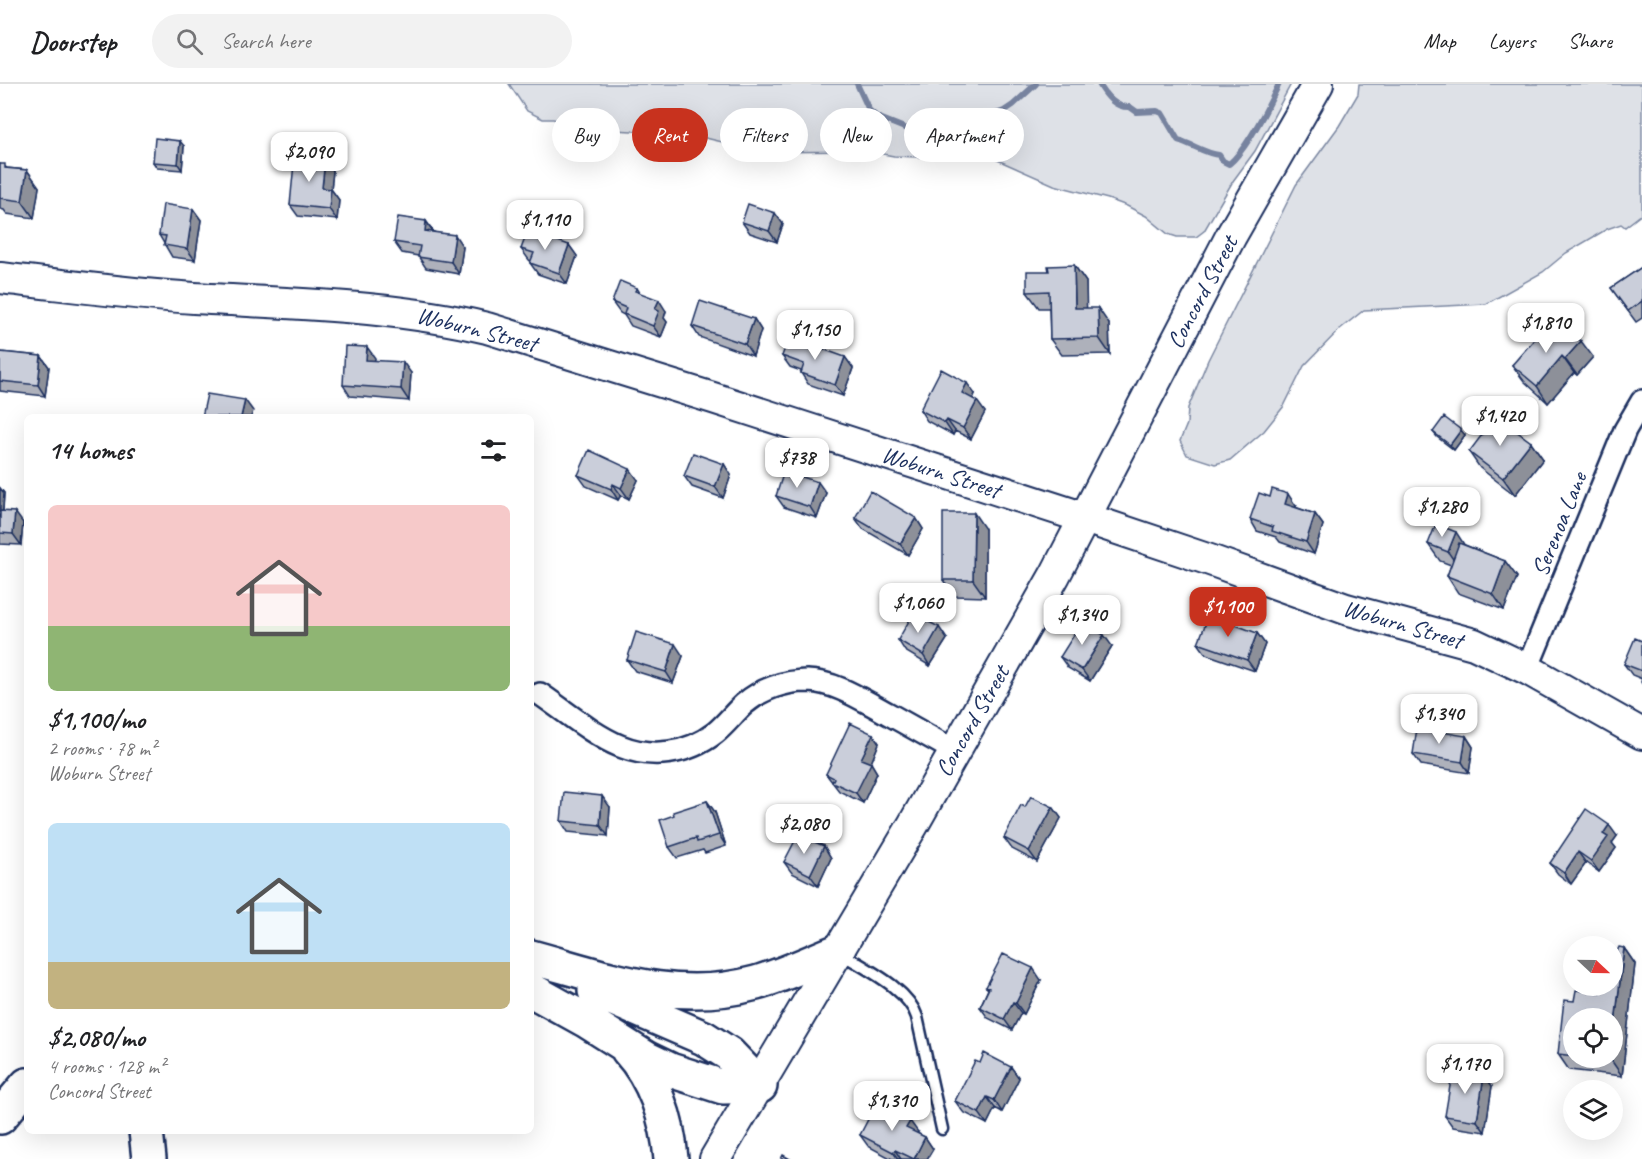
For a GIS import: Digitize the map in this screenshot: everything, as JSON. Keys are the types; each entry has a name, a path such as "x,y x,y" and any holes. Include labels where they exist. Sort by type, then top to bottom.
{"highway":[{"path":"534,960 639,987 697,992 729,989 759,982 838,951"},
{"path":"534,960 628,1006 704,1038 729,1054 760,1086"},
{"path":"534,992 587,1021 624,1046 670,1070 710,1084 734,1088 760,1086"},
{"path":"624,1046 646,1076 659,1103 668,1135 671,1159"},
{"path":"0,1117 24,1089"},
{"path":"146,1134 149,1159"}],"street":[{"name":"Concord Street","path":"715,1159 760,1086 1055,575 1231,236 1318,84"},
{"name":"Woburn Street","path":"0,278 149,295 348,306 450,319 487,328 1085,518 1210,560 1315,599 1375,618 1466,641 1527,669 1642,734"},
{"name":"Serenoa Lane","path":"1527,669 1625,430 1642,400"},
{"path":"540,694 618,745 639,752 662,753 690,747 704,741 745,703 769,688 796,682 823,683 849,692 955,751"}],"lane":[{"path":"838,951 904,995 912,1005 917,1017 942,1129"}],"shaded area":[{"path":"509,84 1291,84 1255,151 1233,181 1204,231 1196,237 1177,237 1168,234 1146,216 1127,206 1054,185 1002,162 1024,162 1024,108 904,108 904,156 892,156 892,108 820,108 820,151 808,152 808,108 720,108 720,141 708,139 708,108 632,108 632,131 620,130 620,108 552,108 552,119 543,119 527,111"},
{"path":"1359,84 1642,84 1642,214 1625,227 1621,224 1607,229 1566,253 1543,272 1486,304 1364,310 1340,329 1304,366 1284,406 1264,431 1230,460 1215,464 1187,455 1180,441 1187,424 1188,408 1208,360 1296,185 1339,126 1358,94"}],"building":[{"path":"155,138 180,141 178,164 153,162"},
{"path":"295,153 312,155 312,159 325,160 322,188 331,189 329,209 290,205"},
{"path":"0,164 5,164 5,168 27,170 22,201 0,198"},
{"path":"163,204 193,209 187,249 164,245 166,236 159,235"},
{"path":"748,204 775,213 769,231 742,222"},
{"path":"398,217 426,221 425,231 455,235 451,262 418,257 420,246 394,242"},
{"path":"528,230 569,245 559,273 530,263 534,253 521,249"},
{"path":"1074,265 1075,308 1098,308 1099,338 1050,339 1049,291 1027,292 1027,271 1049,271 1048,266"},
{"path":"1642,267 1642,301 1628,311 1611,288"},
{"path":"620,281 637,288 635,291 659,300 655,309 659,311 653,326 624,314 626,308 612,302"},
{"path":"700,301 754,319 745,344 692,326"},
{"path":"1560,322 1581,341 1565,359 1562,356 1537,386 1512,365 1538,335 1544,340"},
{"path":"789,337 845,357 835,385 801,373 804,364 782,356"},
{"path":"345,346 367,347 366,360 403,362 401,389 343,385"},
{"path":"0,352 41,356 38,385 0,381"},
{"path":"941,369 967,383 962,393 977,401 963,428 947,420 945,423 920,410"},
{"path":"207,394 245,400 242,414 203,414"},
{"path":"1496,416 1531,442 1503,478 1469,452"},
{"path":"1444,417 1461,430 1450,445 1433,432"},
{"path":"589,450 630,469 621,488 613,484 611,489 578,475"},
{"path":"693,453 724,464 715,487 684,476"},
{"path":"784,471 818,482 810,507 776,496"},
{"path":"1272,489 1288,494 1285,504 1315,514 1306,542 1272,531 1273,527 1250,519 1259,493 1270,497"},
{"path":"870,491 916,518 900,544 855,518"},
{"path":"0,511 15,512 13,534 0,533"},
{"path":"943,513 974,513 973,580 943,580"},
{"path":"1436,524 1456,532 1448,552 1428,544"},
{"path":"1459,543 1505,561 1493,594 1447,576"},
{"path":"913,614 939,627 923,655 898,640"},
{"path":"1209,615 1257,633 1247,660 1198,643"},
{"path":"1082,622 1104,635 1082,670 1060,657"},
{"path":"636,632 675,644 666,672 627,660"},
{"path":"1635,638 1642,641 1642,671 1624,664"},
{"path":"850,723 873,734 861,759 871,763 856,793 832,782 834,778 826,774"},
{"path":"1417,728 1466,736 1462,762 1413,754"},
{"path":"564,792 602,796 600,825 561,821"},
{"path":"1031,796 1053,807 1029,851 1004,838 1021,805 1025,807"},
{"path":"707,801 719,835 697,842 696,838 669,847 660,820 674,815 673,812"},
{"path":"1586,809 1609,825 1603,834 1608,837 1591,861 1578,852 1564,873 1550,863"},
{"path":"798,835 824,846 810,875 784,862"},
{"path":"1003,954 1033,968 1016,1003 1013,1002 1004,1019 980,1007 989,988 986,987"},
{"path":"1575,996 1618,996 1617,1008 1563,1008 1564,1000 1574,1001"},
{"path":"1563,1009 1563,1055 1558,1054"},
{"path":"984,1053 1011,1067 994,1100 987,1097 979,1113 955,1101 975,1061 980,1063"},
{"path":"1453,1068 1472,1070 1471,1073 1484,1075 1477,1121 1445,1116"},
{"path":"876,1104 910,1121 906,1128 925,1137 914,1159 895,1150 893,1152 860,1135"}],"waterway":[{"path":"857,84 869,110 877,117 942,141 964,137 993,115 1013,105 1036,84"},
{"path":"1099,84 1108,97 1120,106 1130,107 1137,112 1162,113 1178,140 1219,155 1229,164 1250,138 1279,84"}]}
